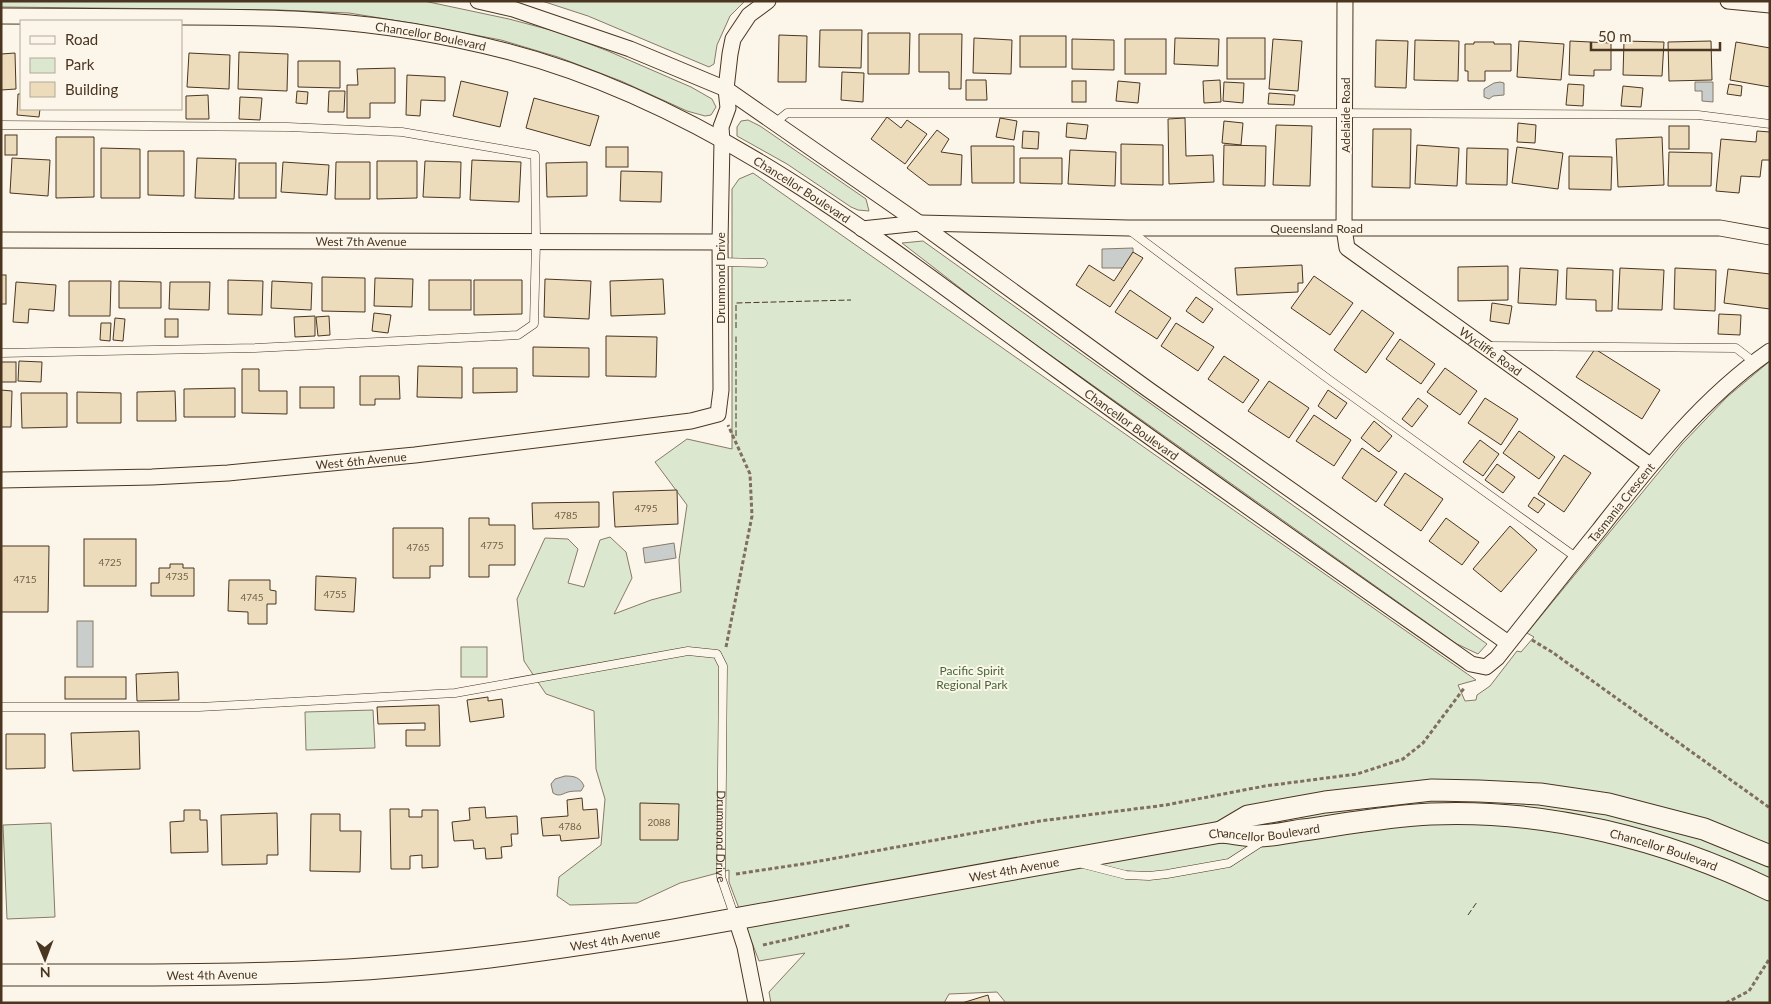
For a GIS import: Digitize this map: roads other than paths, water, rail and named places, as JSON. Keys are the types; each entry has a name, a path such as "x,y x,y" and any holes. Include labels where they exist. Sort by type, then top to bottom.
{"main road":[{"name":"Chancellor Boulevard","path":"1221,832 1248,816 1325,802 1432,790 1478,791 1540,794 1608,804 1704,829 1770,856"},
{"name":"Chancellor Boulevard","path":"1221,832 1258,836 1430,814 1477,814 1554,822 1623,835 1686,854 1739,874 1770,890"},
{"name":"West 4th Avenue","path":"1,975 305,972 451,961 616,940 1221,832"}],"street":[{"path":"478,1 513,9 613,42 726,89 919,223 1149,390 1508,643"},
{"name":"Drummond Drive","path":"718,414 721,390 721,127 728,108 726,89 733,39 748,15 768,1"},
{"name":"Adelaide Road","path":"1344,228 1345,1"},
{"path":"1728,1 1770,5"},
{"name":"Chancellor Boulevard","path":"1,16 268,18 338,22 382,27 450,38 509,52 568,70 632,95 693,124 793,182 862,229 1157,443 1471,664 1486,667"},
{"name":"Queensland Road","path":"862,229 919,223 1128,228 1720,228 1770,237"},
{"name":"Wycliffe Road","path":"1344,228 1347,248 1650,465"},
{"name":"West 7th Avenue","path":"1,240 720,242"},
{"name":"Tasmania Crescent","path":"1486,667 1497,658 1650,465 1701,409 1754,362 1770,351"},
{"name":"West 6th Avenue","path":"1,480 194,475 370,460 691,421 718,414"},
{"name":"Drummond Drive","path":"736,919 745,947 756,1003"}],"lane":[{"path":"775,123 787,113 1698,116 1770,124"},
{"path":"1,125 288,127 402,132 535,155 536,242 534,324 518,335 255,348 1,353"},
{"path":"1128,228 1332,381 1577,558"},
{"path":"720,262 763,263"},
{"path":"1483,346 1736,348 1754,362"},
{"name":"Drummond Drive","path":"1,707 199,708 455,693 688,651 718,654 723,666 721,877 736,919"},
{"path":"1067,859 1126,875 1149,876 1167,874 1229,863 1273,834"}],"park label":[{"name":"Pacific Spirit Regional Park","path":"972,677"}]}
